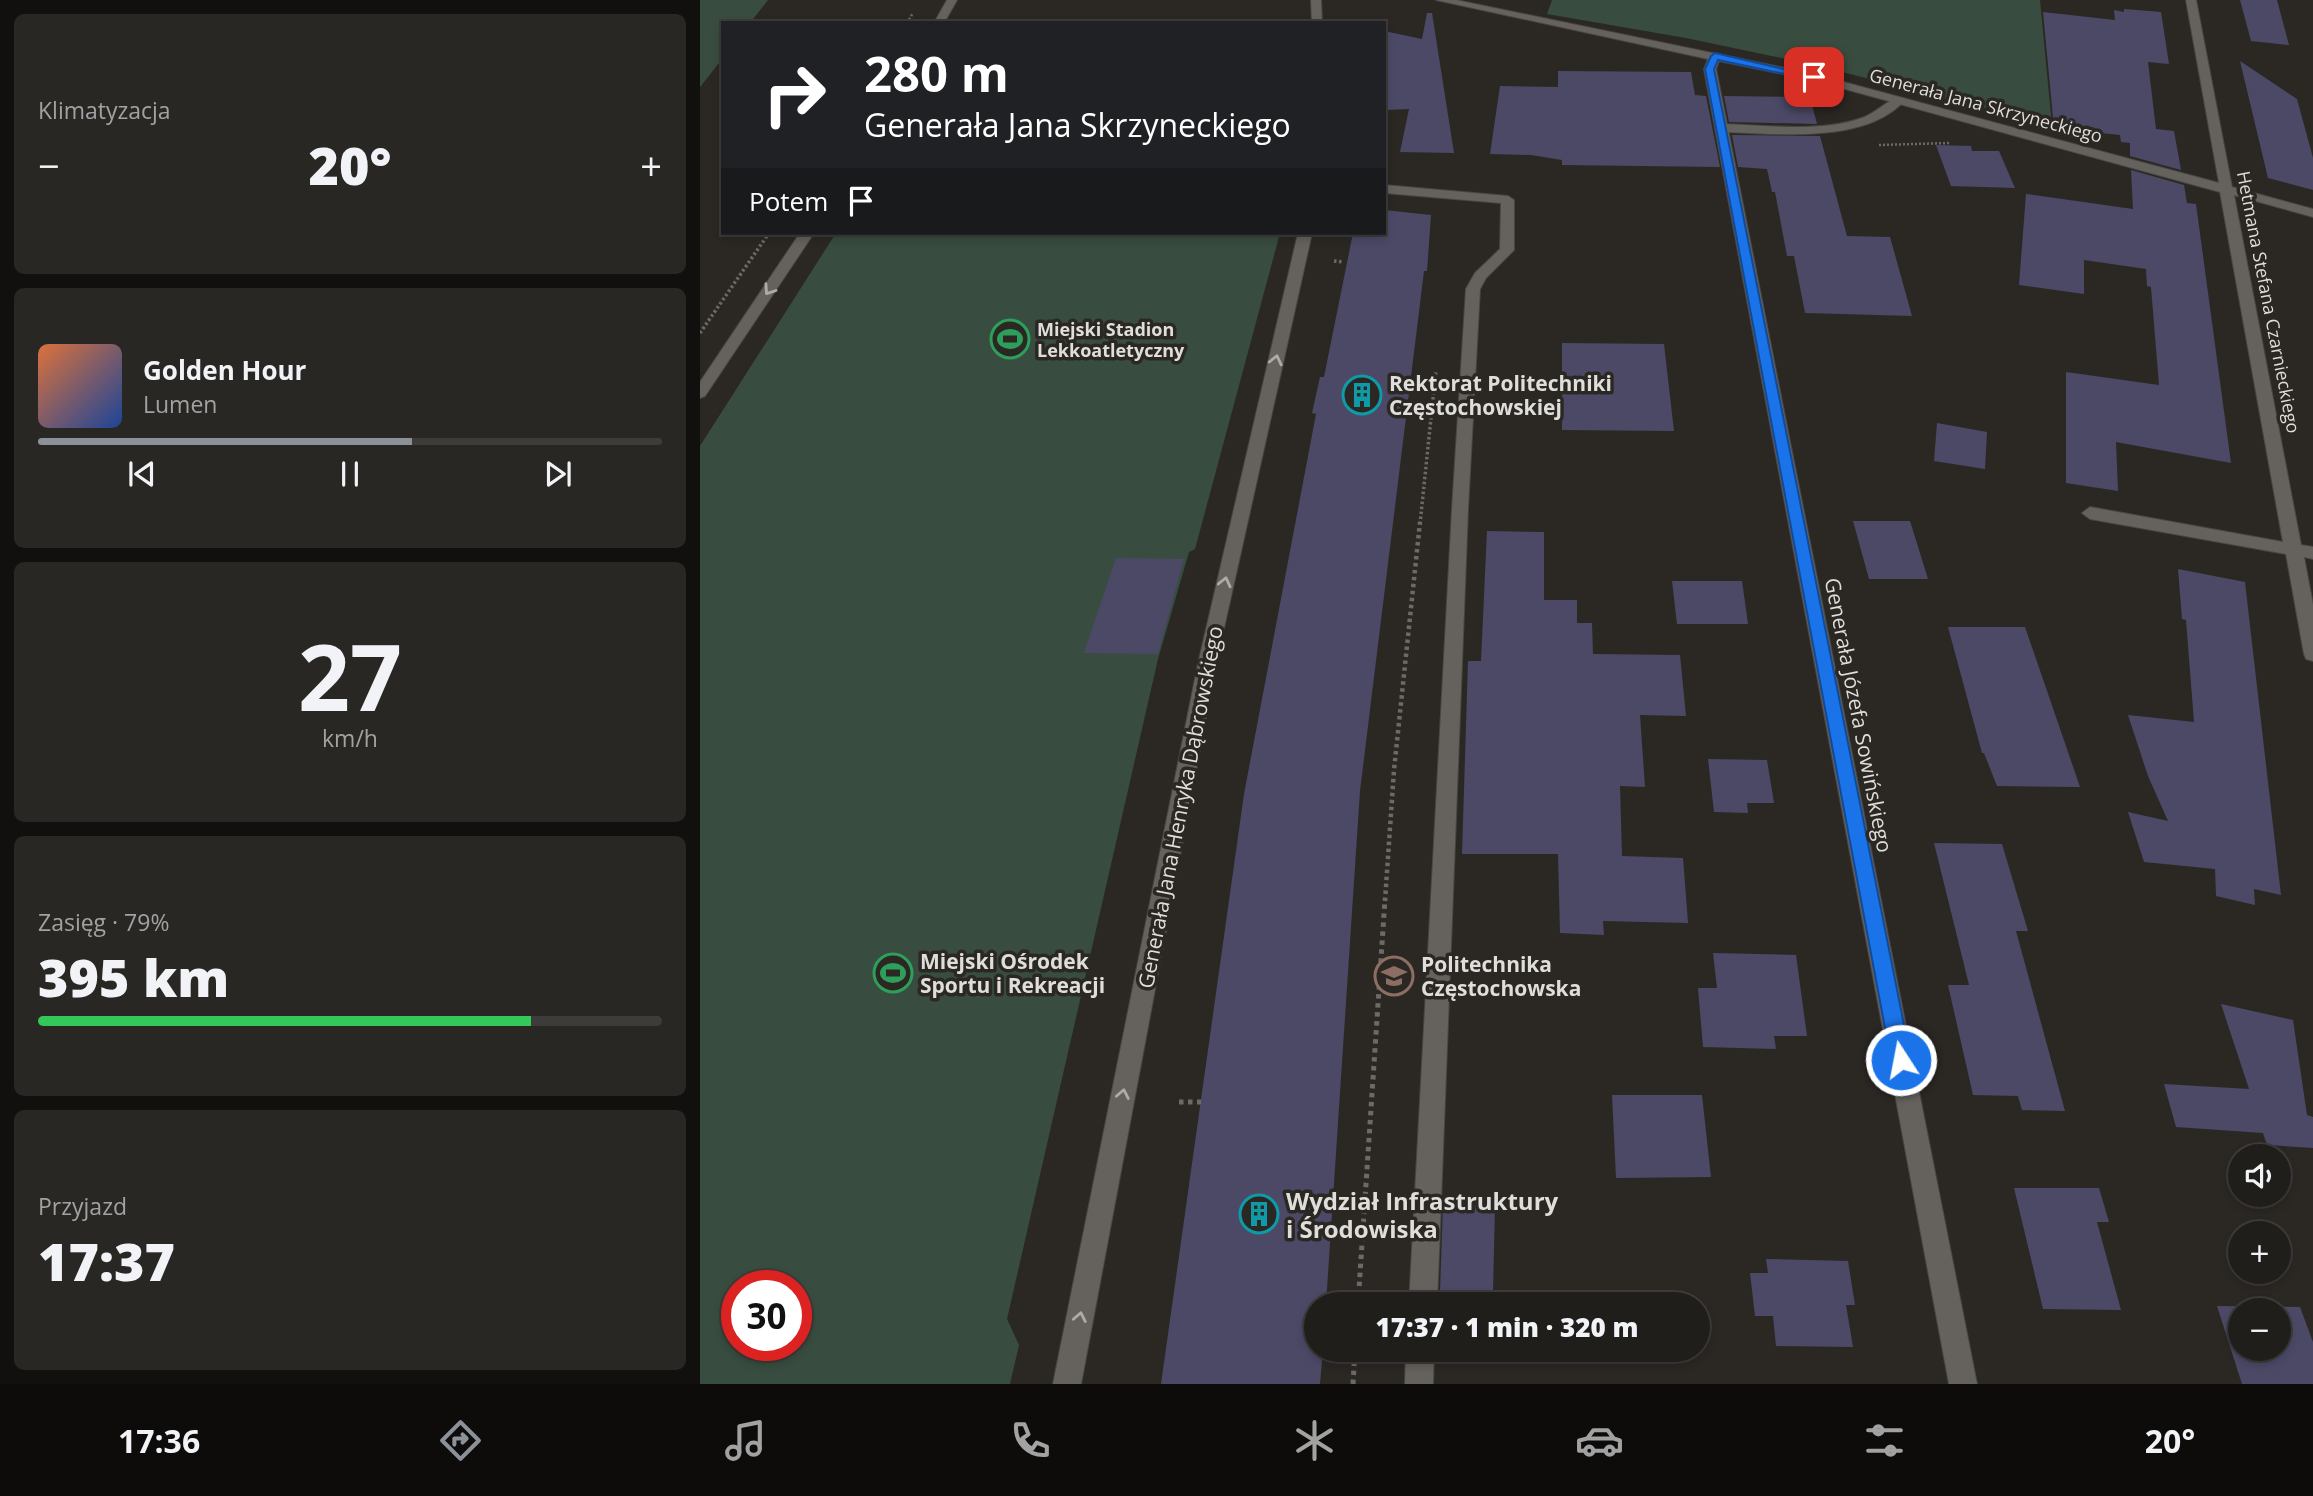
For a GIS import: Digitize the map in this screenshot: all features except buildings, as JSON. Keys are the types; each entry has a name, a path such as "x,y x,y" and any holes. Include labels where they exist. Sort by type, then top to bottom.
{"street":[{"path":"940,21 952,0"},
{"path":"1316,0 1317,21"},
{"name":"Generała Jana Skrzyneckiego","path":"1441,0 1814,77 2313,213"},
{"name":"Hetmana Stefana Czarnieckiego","path":"2191,0 2304,551 2313,654"},
{"name":"Generała Józefa Sowińskiego","path":"1715,56 1710,69 1963,1384"},
{"path":"1722,128 1851,127 1878,118 1899,100"},
{"path":"1386,189 1508,200 1507,250 1480,276 1473,289 1460,509 1424,1292"},
{"path":"700,393 806,235"},
{"name":"Generała Jana Henryka Dąbrowskiego","path":"1067,1384 1207,664 1305,235"},
{"path":"2090,513 2304,551"},
{"path":"1419,1384 1420,1362"}],"path":[{"path":"700,333 768,235"},
{"path":"1334,261 1343,262"},
{"path":"1359,1292 1394,770 1424,462 1437,358"},
{"path":"1179,1102 1201,1102"},
{"path":"1353,1384 1354,1362"}],"green space":[{"path":"700,0 768,0 752,21 721,21 721,61 700,87"},
{"path":"1552,0 2040,0 2052,126 1815,65 1686,38 1547,14"},
{"path":"835,235 1279,235 1195,549 1189,552 1158,659 1007,1319 1019,1345 1010,1384 700,1384 700,446"}],"place":[{"name":"Miejski Stadion Lekkoatletyczny","path":"1010,339"},
{"name":"Rektorat Politechniki Częstochowskiej","path":"1362,395"},
{"name":"Miejski Ośrodek Sportu i Rekreacji","path":"893,973"},
{"name":"Politechnika Częstochowska","path":"1394,976"},
{"name":"Wydział Infrastruktury i Środowiska","path":"1259,1214"}],"route":[{"path":"1814,77 1715,56 1710,69 1901,1060"}]}
